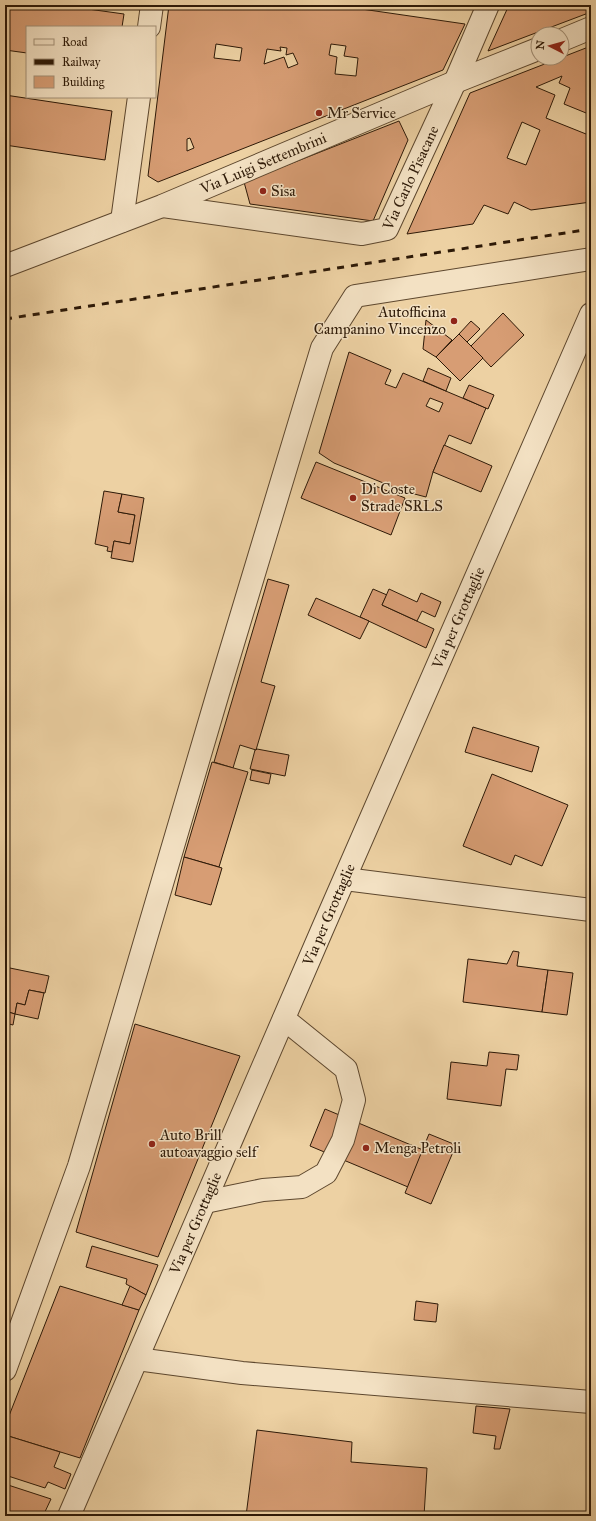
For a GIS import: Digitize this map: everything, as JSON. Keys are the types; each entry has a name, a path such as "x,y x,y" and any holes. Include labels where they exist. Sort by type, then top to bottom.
{"street":[{"path":"149,26 152,5"},
{"name":"Via Carlo Pisacane","path":"162,206 362,234 387,229 455,82 482,6"},
{"path":"570,37 591,28"},
{"name":"Via Luigi Settembrini","path":"5,266 162,206 455,82 530,52"},
{"path":"122,221 139,98"},
{"path":"5,1370 79,1166 218,693 322,348 355,296 591,259"},
{"name":"Via per Grottaglie","path":"70,1516 284,1019 591,314"},
{"path":"345,879 591,910"},
{"path":"205,1202 263,1190 302,1187 326,1173 342,1140 354,1100 346,1070 284,1019"},
{"path":"137,1359 242,1373 591,1402"}],"building":[{"path":"5,5 59,5 124,14 122,26 26,26 26,53 5,50"},
{"path":"169,5 334,5 465,24 443,70 158,182 148,176","holes":["216,44 242,48 240,61 214,58","331,44 346,46 344,56 358,58 356,76 335,74 337,57 329,55","280,47 287,48 286,55 293,53 298,64 288,68 284,57 264,64 267,49 281,51","190,138 194,148 187,151 187,139"]},
{"path":"509,5 591,5 591,12 554,26 530,26 530,35 488,51"},
{"path":"591,46 591,115 564,104 570,88 559,83 562,76 536,87 555,95 546,118 591,136 591,202 531,210 514,202 508,214 484,205 473,224 407,234 470,93 540,66 570,66 570,54","holes":["522,122 540,130 526,165 507,158"]},
{"path":"5,95 112,111 105,160 5,145"},
{"path":"399,121 408,140 373,221 250,204 244,182"},
{"path":"503,313 524,335 491,367 471,346"},
{"path":"426,320 452,340 436,357 423,349"},
{"path":"471,321 480,329 467,342 459,334"},
{"path":"459,334 483,358 460,381 436,357"},
{"path":"349,352 391,370 385,384 396,388 403,373 486,408 471,444 449,435 433,472 426,497 403,491 334,463 319,453","holes":["430,398 443,403 439,412 426,406"]},
{"path":"428,368 451,378 446,391 423,381"},
{"path":"469,385 494,395 488,409 463,398"},
{"path":"444,445 492,466 481,492 433,472"},
{"name":"Di Coste Strade SRLS","path":"316,462 405,498 391,535 301,498"},
{"path":"104,491 122,494 118,512 135,515 130,544 114,541 112,552 107,551 108,547 95,544"},
{"path":"122,494 144,498 133,562 111,558 114,541 130,544 135,515 118,512"},
{"path":"268,579 289,585 261,682 275,686 256,750 240,745 233,768 214,762"},
{"path":"373,589 387,595 382,605 434,629 426,648 360,617"},
{"path":"389,589 417,602 421,593 441,602 435,617 422,611 417,621 382,605"},
{"path":"316,598 369,621 360,639 308,615"},
{"path":"473,727 539,747 532,772 465,752"},
{"path":"257,749 289,755 285,776 250,769 255,750"},
{"path":"212,762 248,772 219,867 184,857"},
{"path":"252,770 271,774 269,784 250,780"},
{"path":"492,774 568,805 542,866 515,855 511,865 463,846"},
{"path":"184,857 222,868 211,905 175,895"},
{"path":"513,951 519,952 517,966 548,970 542,1012 463,1002 468,959 507,964"},
{"path":"5,967 49,976 45,993 29,990 25,1005 17,1003 15,1014 5,1011"},
{"path":"548,970 573,973 567,1015 542,1012"},
{"path":"29,990 44,993 38,1019 15,1014 17,1003 25,1005"},
{"path":"5,1011 15,1014 13,1025 5,1023"},
{"name":"Auto Brill autoavaggio self","path":"135,1024 240,1056 158,1257 76,1232"},
{"path":"489,1052 519,1055 517,1070 506,1069 501,1106 447,1099 451,1062 487,1066"},
{"name":"Menga Petroli","path":"325,1109 423,1150 408,1187 310,1146"},
{"path":"429,1134 456,1145 431,1204 405,1193"},
{"path":"92,1246 158,1265 146,1295 126,1284 127,1279 86,1267"},
{"path":"60,1286 139,1310 80,1458 5,1435 5,1426"},
{"path":"130,1286 146,1295 139,1310 122,1305"},
{"path":"416,1301 438,1304 436,1322 414,1320"},
{"path":"476,1406 510,1409 500,1449 494,1449 496,1436 473,1433"},
{"path":"257,1430 352,1442 351,1462 427,1468 424,1516 246,1516"},
{"path":"5,1435 60,1452 54,1467 71,1474 65,1489 48,1482 45,1488 5,1475"},
{"path":"5,1484 51,1499 43,1516 5,1516"}],"railway":[{"path":"5,319 591,229"}],"place":[{"name":"Mr Service","path":"319,113"},
{"name":"Sisa","path":"263,191"},
{"name":"Autofficina Campanino Vincenzo","path":"454,321"},
{"name":"Di Coste Strade SRLS","path":"353,498"},
{"name":"Auto Brill autoavaggio self","path":"152,1144"},
{"name":"Menga Petroli","path":"366,1148"}]}
